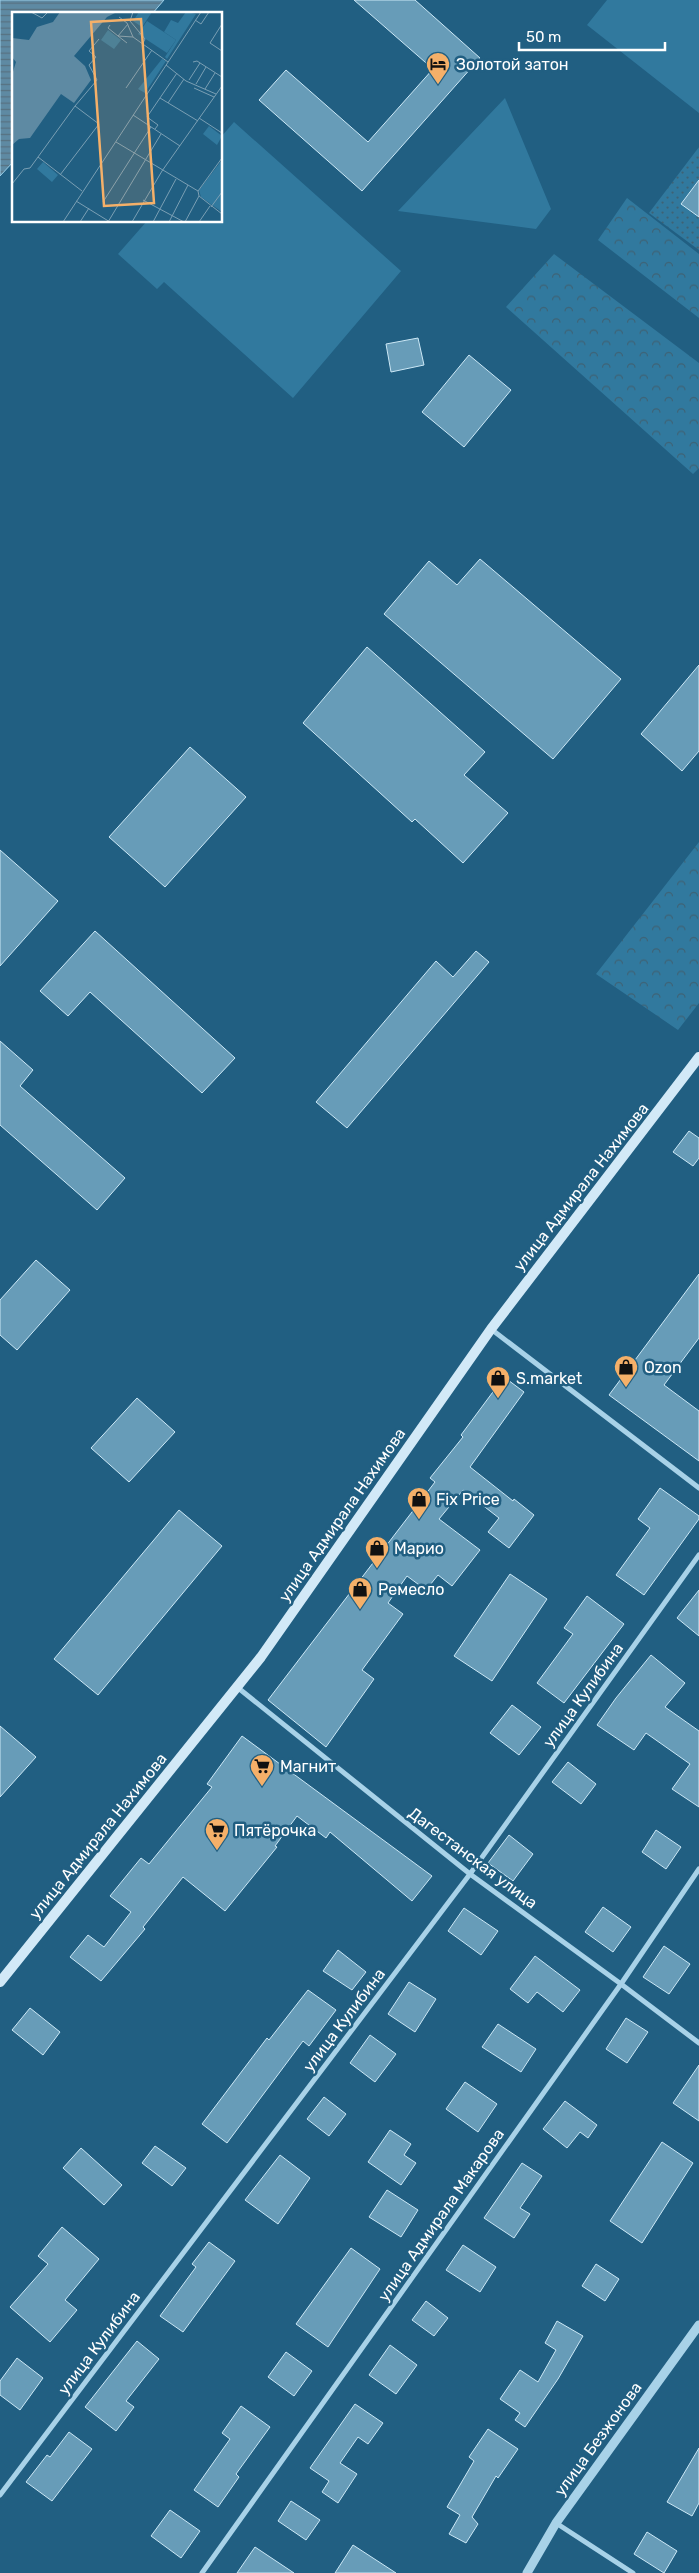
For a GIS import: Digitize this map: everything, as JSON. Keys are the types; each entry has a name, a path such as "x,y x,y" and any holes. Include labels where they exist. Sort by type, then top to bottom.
{"main road":[{"name":"улица Адмирала Нахимова","path":"0,1982 261,1658 490,1329 699,1057"}],"street":[{"path":"490,1329 699,1488"},
{"name":"улица Кулибина","path":"0,2496 470,1874 699,1555"},
{"name":"Дагестанская улица","path":"237,1687 470,1874 699,2043"},
{"name":"улица Адмирала Макарова","path":"202,2573 621,1984 699,1869"},
{"name":"улица Безжонова","path":"527,2573 556,2523 699,2325"},
{"path":"556,2523 633,2573"}],"green space":[{"path":"607,0 699,0 699,113 587,25"},
{"path":"505,98 551,209 536,229 398,211"},
{"path":"234,122 401,271 293,398 164,282 157,289 118,254 146,222 222,222 222,136"},
{"path":"699,147 699,250 649,213"},
{"path":"627,198 699,254 699,318 598,240"},
{"path":"554,254 699,363 699,468 693,474 506,307"},
{"path":"699,842 699,1003 678,1030 596,974"}],"shaded area":[{"path":"0,0 164,0 154,12 12,12 12,163 0,176"}],"building":[{"name":"Золотой затон","path":"354,0 415,0 480,58 362,191 259,100 286,70 368,142 433,69"},
{"path":"699,180 699,217 681,204"},
{"path":"418,338 424,365 391,372 386,344"},
{"path":"469,355 511,390 464,447 422,412"},
{"path":"480,559 621,679 553,759 384,614 429,561 457,585"},
{"path":"367,647 485,752 464,775 508,813 463,863 415,819 412,822 303,723"},
{"path":"699,665 699,751 682,771 641,734"},
{"path":"190,747 246,797 165,887 109,837"},
{"path":"0,850 58,901 0,966"},
{"path":"95,931 235,1058 202,1093 90,992 68,1016 40,991"},
{"path":"476,951 489,962 347,1128 316,1102 436,961 453,977"},
{"path":"0,1041 33,1070 20,1086 125,1178 97,1210 0,1125"},
{"path":"689,1131 699,1138 699,1158 693,1166 673,1152"},
{"path":"36,1260 70,1290 17,1350 0,1335 0,1300"},
{"path":"699,1274 699,1338 664,1385 699,1411 699,1461 609,1395"},
{"path":"504,1377 524,1392 470,1467 534,1515 509,1548 488,1532 499,1518 463,1490 439,1519 480,1550 452,1586 438,1575 426,1590 407,1576 388,1603 403,1614 362,1670 374,1679 326,1747 268,1700 435,1482 430,1478 463,1437 461,1435"},
{"path":"137,1398 175,1432 129,1482 91,1448"},
{"path":"660,1488 699,1516 699,1519 644,1595 616,1575 650,1528 638,1519"},
{"path":"179,1510 222,1546 98,1695 54,1659"},
{"path":"510,1574 547,1599 492,1681 454,1656"},
{"path":"699,1590 699,1636 677,1618"},
{"path":"587,1596 624,1624 564,1703 537,1683 573,1634 564,1628"},
{"path":"651,1655 685,1683 665,1707 699,1731 699,1807 672,1789 690,1764 646,1733 634,1750 597,1725"},
{"path":"512,1705 541,1727 519,1755 490,1733"},
{"path":"0,1726 36,1757 0,1797"},
{"path":"242,1736 432,1876 412,1901 330,1832 326,1838 297,1816 275,1846 277,1847 225,1911 183,1877 143,1927 145,1929 101,1981 70,1957 88,1935 104,1947 131,1912 110,1896 141,1858 149,1864 212,1787 207,1784"},
{"path":"568,1762 596,1784 581,1804 552,1782"},
{"path":"656,1830 681,1847 666,1869 642,1852"},
{"path":"509,1835 533,1854 513,1881 488,1863"},
{"path":"603,1907 631,1927 613,1952 585,1932"},
{"path":"464,1908 498,1931 481,1955 448,1931"},
{"path":"664,1946 690,1964 669,1994 643,1977"},
{"path":"338,1950 366,1972 352,1990 323,1971"},
{"path":"535,1956 580,1990 563,2012 537,1992 528,2003 510,1989"},
{"path":"409,1982 436,1999 415,2032 388,2014"},
{"path":"308,1990 336,2010 309,2046 303,2041 227,2143 202,2124 267,2038 269,2040"},
{"path":"30,2008 60,2032 43,2055 12,2030"},
{"path":"626,2018 648,2032 627,2063 606,2049"},
{"path":"498,2024 536,2049 521,2072 482,2047"},
{"path":"370,2035 396,2054 375,2082 350,2063"},
{"path":"699,2065 699,2121 673,2103"},
{"path":"465,2082 497,2104 478,2132 446,2109"},
{"path":"324,2097 346,2114 329,2136 307,2119"},
{"path":"565,2101 597,2125 588,2138 580,2132 567,2148 543,2129"},
{"path":"390,2130 411,2144 404,2155 416,2163 401,2185 368,2162"},
{"path":"662,2142 693,2163 642,2243 610,2221"},
{"path":"155,2146 186,2168 172,2186 142,2163"},
{"path":"81,2148 122,2185 104,2205 63,2168"},
{"path":"280,2155 310,2178 278,2224 245,2200"},
{"path":"522,2163 542,2176 520,2208 530,2214 514,2238 484,2218"},
{"path":"387,2190 418,2210 401,2237 369,2217"},
{"path":"62,2227 99,2259 65,2300 77,2310 50,2342 10,2307 48,2264 38,2256"},
{"path":"209,2242 235,2261 183,2332 160,2316 196,2267 192,2264"},
{"path":"463,2245 496,2267 480,2292 446,2270"},
{"path":"351,2248 380,2269 328,2347 296,2324"},
{"path":"596,2264 619,2279 605,2301 582,2286"},
{"path":"426,2301 448,2318 434,2336 412,2320"},
{"path":"557,2321 583,2336 558,2379 525,2427 515,2420 520,2413 500,2399 520,2370 538,2382 556,2350 545,2343"},
{"path":"137,2341 159,2359 126,2401 134,2407 116,2431 85,2407"},
{"path":"390,2345 417,2365 396,2394 369,2375"},
{"path":"286,2352 312,2371 294,2396 268,2377"},
{"path":"17,2358 43,2378 20,2410 0,2395 0,2381"},
{"path":"355,2404 383,2423 368,2444 358,2437 340,2463 357,2474 338,2503 322,2492 329,2481 310,2468"},
{"path":"241,2406 270,2427 236,2474 239,2477 218,2507 194,2490 230,2439 222,2433"},
{"path":"488,2429 518,2449 498,2478 496,2476 472,2517 478,2524 466,2543 449,2534 460,2515 447,2507 474,2461 469,2457"},
{"path":"69,2432 92,2449 52,2501 26,2482 47,2455 50,2457"},
{"path":"699,2448 699,2503 692,2516 667,2502"},
{"path":"291,2501 320,2520 306,2540 278,2521"},
{"path":"170,2510 200,2531 181,2558 151,2536"},
{"path":"647,2532 677,2551 664,2573 634,2554"},
{"path":"353,2545 396,2573 335,2573"},
{"path":"255,2547 294,2573 237,2573"}],"place":[{"name":"Золотой затон","path":"438,85"},
{"name":"Ozon","path":"626,1388"},
{"name":"S.market","path":"498,1399"},
{"name":"Fix Price","path":"419,1520"},
{"name":"Марио","path":"377,1569"},
{"name":"Ремесло","path":"360,1610"},
{"name":"Магнит","path":"262,1787"},
{"name":"Пятёрочка","path":"217,1851"}]}
